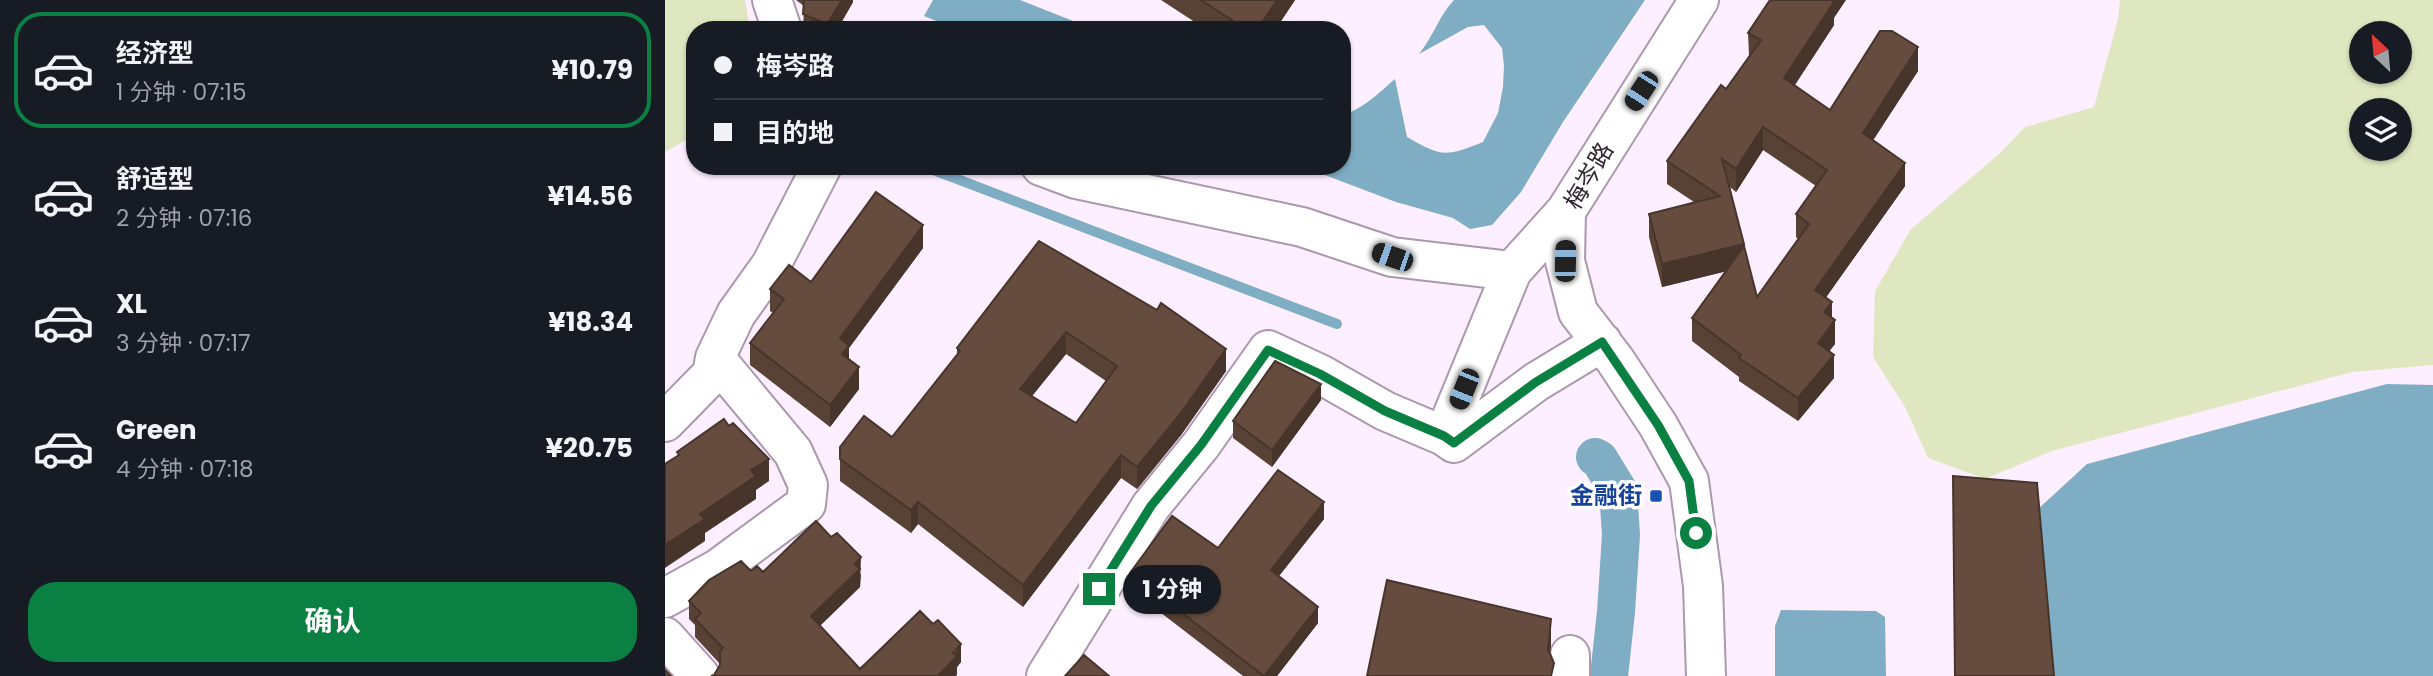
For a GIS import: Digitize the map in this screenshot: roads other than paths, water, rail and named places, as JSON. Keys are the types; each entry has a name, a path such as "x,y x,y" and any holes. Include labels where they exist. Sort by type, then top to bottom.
{"street":[{"path":"772,0 779,21"},
{"name":"梅岑路","path":"1699,0 1566,211 1565,261 1578,312 1602,342 1658,425 1689,481 1703,586 1706,676"},
{"path":"665,422 712,374 715,358 736,314 771,265 817,175"},
{"path":"1065,175 1302,227 1392,257 1512,271"},
{"path":"1444,436 1512,271 1566,211"},
{"path":"1046,676 1151,506 1201,445 1268,350 1320,374 1385,411 1444,436 1454,443 1536,382 1602,342"},
{"path":"665,598 719,568 806,504 809,485 793,452 715,358"},
{"path":"665,637 700,676"}],"water":[{"path":"933,0 1020,0 1073,21 936,21 924,16"},
{"path":"1454,0 1645,0 1563,122 1521,192 1492,225 1470,229 1453,218 1396,202 1325,175 1351,175 1351,112 1364,105 1395,79 1407,137 1444,153 1483,142 1498,113 1503,87 1502,48 1484,25 1468,27 1419,54"},
{"path":"2387,384 2433,385 2433,676 2051,676 2037,510 2087,464"},
{"path":"1781,610 1876,611 1885,617 1886,676 1775,676 1775,626"}],"waterway":[{"path":"947,175 1337,324"},
{"path":"1595,457 1599,459 1618,490 1621,535 1609,676"}],"place":[{"name":"金融街","path":"1656,496"}]}
